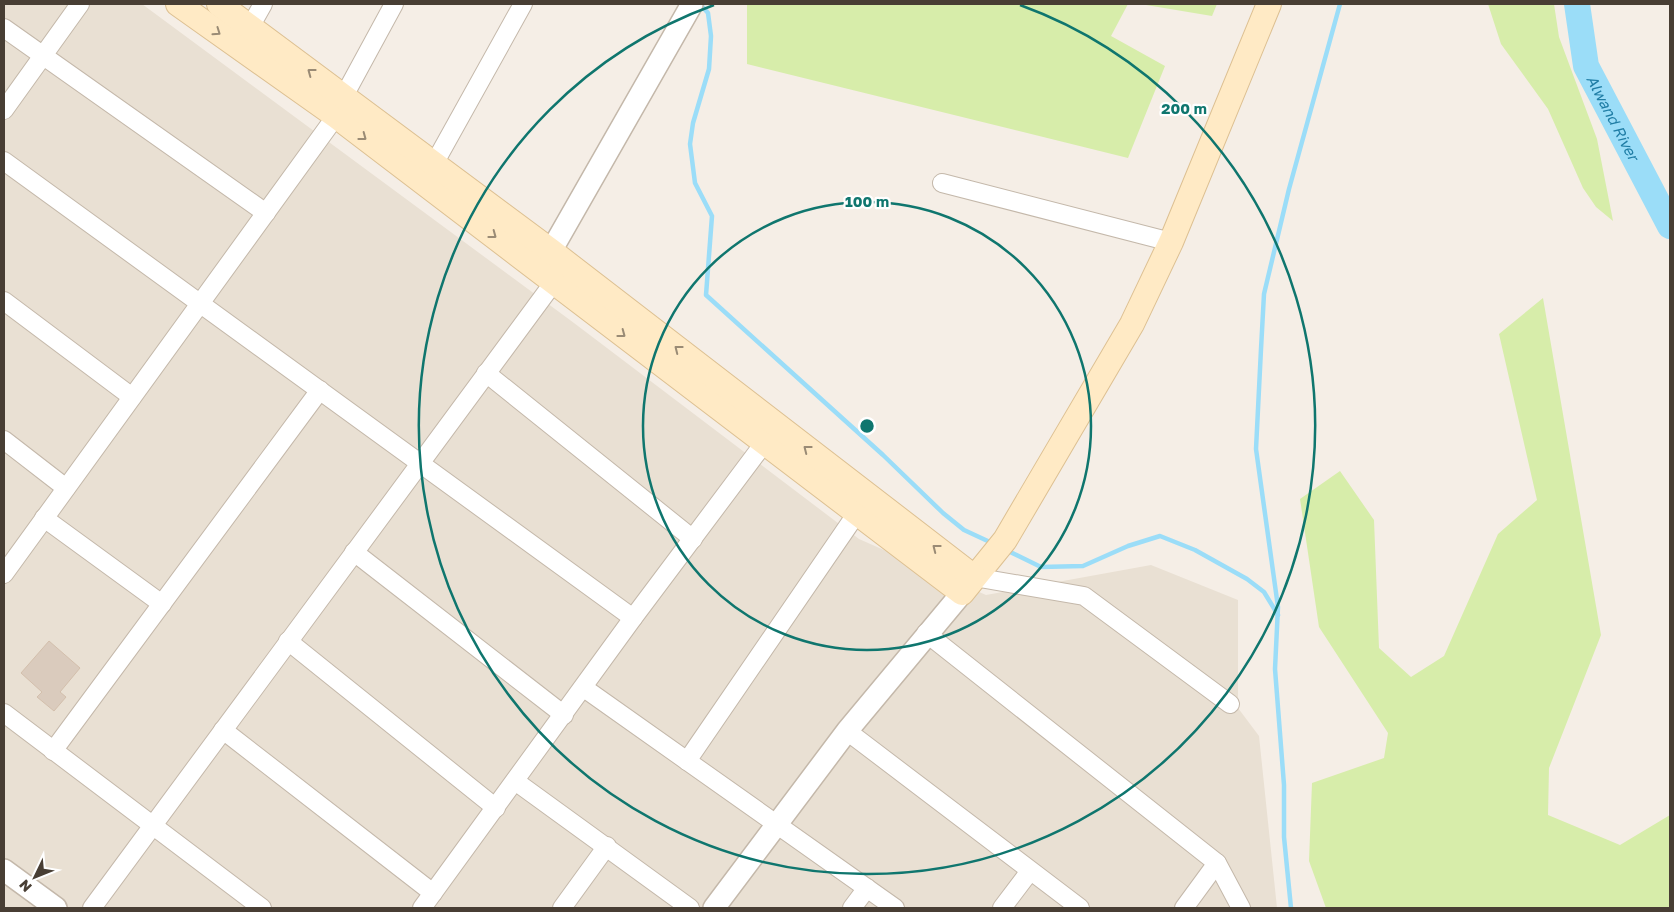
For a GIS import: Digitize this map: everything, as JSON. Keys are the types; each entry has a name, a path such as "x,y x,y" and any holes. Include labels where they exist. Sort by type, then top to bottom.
{"main road":[{"path":"178,4 273,57 340,106 554,282 765,442 968,585 999,548 1110,364 1171,242 1269,4"},
{"path":"219,4 250,27 273,57"},
{"path":"340,106 434,164 551,251 871,515"}],"street":[{"path":"4,110 80,4"},
{"path":"250,27 263,4"},
{"path":"4,574 266,213 340,106 394,4"},
{"path":"434,164 523,4"},
{"path":"551,251 689,9"},
{"path":"4,28 266,213"},
{"path":"4,161 633,618"},
{"path":"942,183 1171,242"},
{"path":"92,908 554,282"},
{"path":"4,301 132,397"},
{"path":"486,373 693,539"},
{"path":"53,751 320,390"},
{"path":"4,440 66,488"},
{"path":"422,908 584,688 633,618 765,442"},
{"path":"686,761 871,515"},
{"path":"44,518 162,604"},
{"path":"354,552 564,715"},
{"path":"714,908 847,731 926,633 968,585 1084,596 1230,704"},
{"path":"926,633 1217,863 1241,908"},
{"path":"288,641 496,808"},
{"path":"584,688 896,908"},
{"path":"4,714 262,908"},
{"path":"224,730 433,893"},
{"path":"847,731 1080,908"},
{"path":"515,781 690,908"},
{"path":"562,908 607,846"},
{"path":"1184,908 1217,863"},
{"path":"4,870 50,907"},
{"path":"1002,908 1030,870"},
{"path":"852,908 867,888"}],"shaded area":[{"path":"4,4 142,4 574,323 859,539 986,595 1151,565 1238,600 1238,708 1259,736 1277,908 4,908"}],"green space":[{"path":"747,4 1128,4 1111,36 1165,66 1128,158 747,64"},
{"path":"1140,4 1217,4 1212,16"},
{"path":"1488,4 1554,4 1559,37 1597,139 1613,221 1596,207 1583,188 1548,109 1501,44"},
{"path":"1543,298 1601,635 1549,768 1548,815 1620,845 1670,815 1670,908 1326,908 1309,861 1312,783 1384,758 1388,733 1319,627 1300,499 1340,471 1374,520 1379,648 1411,677 1444,656 1498,534 1537,500 1499,334"}],"building":[{"path":"49,641 80,668 60,692 66,697 54,711 37,697 42,692 21,673"}],"waterway":[{"path":"700,4 708,13 711,36 709,69 693,123 690,144 695,183 712,216 706,295 883,455 943,513 964,530 992,543"},
{"path":"1291,908 1284,837 1284,785 1275,669 1278,607 1256,449 1261,349 1264,294 1289,189 1340,4"},
{"name":"Alwand River","path":"1577,4 1586,66 1670,226"},
{"name":"Alwand River","path":"1665,216 1670,215"},
{"path":"1006,550 1041,567 1083,566 1128,546 1160,536 1195,550 1247,579 1264,592 1278,615"}]}
